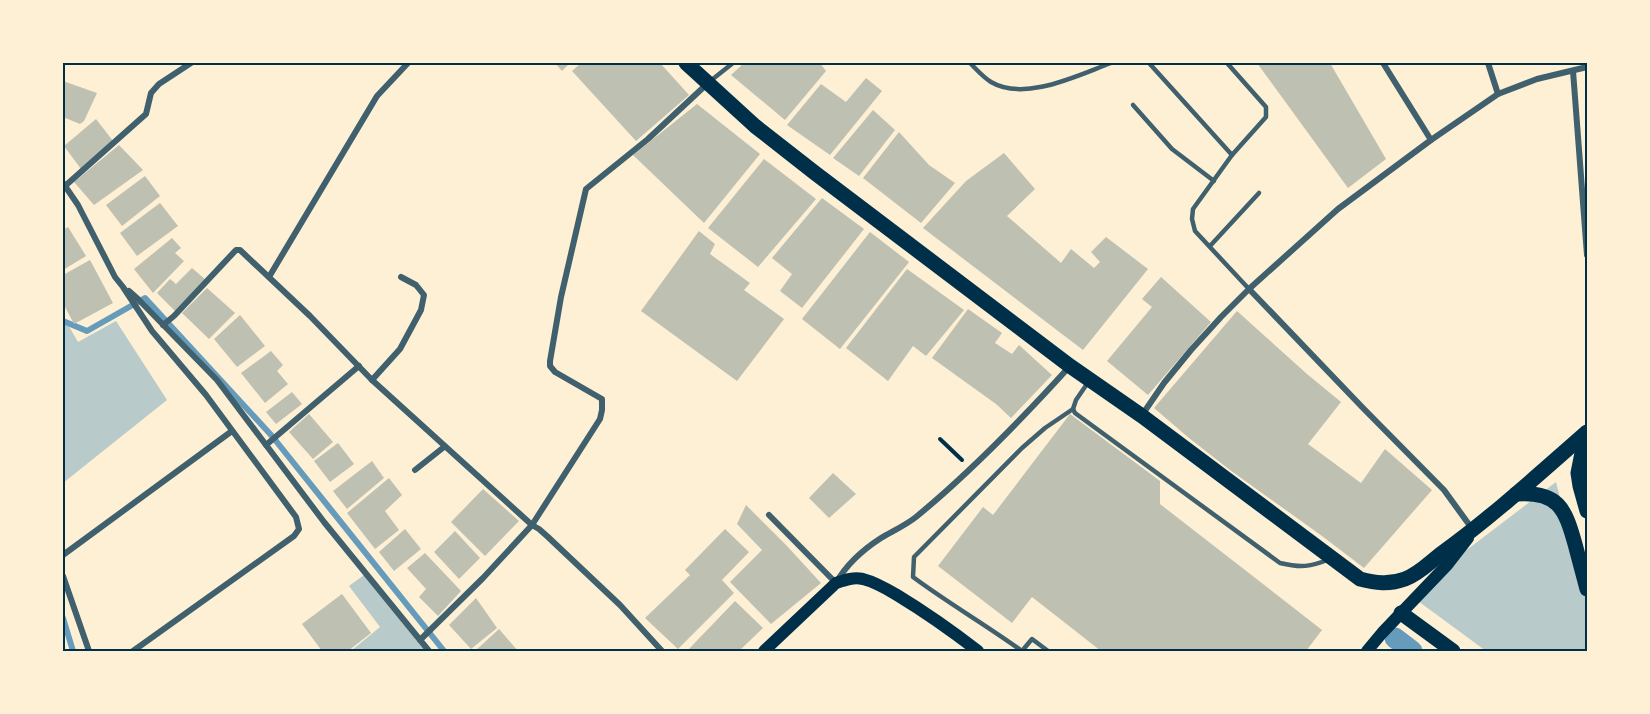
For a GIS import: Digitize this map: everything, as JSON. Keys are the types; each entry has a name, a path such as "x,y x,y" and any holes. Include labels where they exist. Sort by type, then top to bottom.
{"main road":[{"path":"686,63 763,133 1070,366 1142,416 1360,579 1376,584 1393,583 1420,571 1473,530 1587,432"},
{"path":"1587,432 1578,472 1587,511"},
{"path":"1516,494 1530,493 1542,496 1560,506 1568,519 1587,590"},
{"path":"1367,651 1447,565 1473,530"},
{"path":"764,651 836,583 850,578 873,582 919,609 978,651"},
{"path":"1401,613 1453,651"}],"street":[{"path":"134,651 294,536 299,529 296,517 206,395 152,331 115,277 64,184 146,114 151,93 159,84 191,63"},
{"path":"1383,63 1431,140"},
{"path":"1488,63 1498,94"},
{"path":"269,277 377,96 404,65"},
{"path":"1142,416 1164,383 1191,350 1249,288 1338,209 1498,94 1537,79 1587,67"},
{"path":"1572,71 1587,255"},
{"path":"420,640 483,578 532,525 600,419 602,399 555,372 550,366 561,297 586,189 648,139 707,84"},
{"path":"163,325 236,250 240,250 310,316 372,381 548,537 620,605 662,651"},
{"path":"372,381 400,349 421,310 424,295 416,285 401,277"},
{"path":"123,287 138,299 217,380 324,522 429,651"},
{"path":"1249,288 1435,480 1473,530"},
{"path":"266,445 359,366"},
{"path":"769,516 836,583 847,567 864,552 881,538 914,519 971,468 1070,366"},
{"path":"63,555 232,431"},
{"path":"415,470 444,447"},
{"path":"63,576 88,651"}],"lane":[{"path":"707,84 733,63"},
{"path":"970,63 992,82 1001,86 1023,89 1056,84 1112,63"},
{"path":"1149,63 1232,155"},
{"path":"1227,63 1266,107 1266,117 1232,155 1193,209 1192,219 1195,231 1249,288"},
{"path":"1133,105 1172,149 1214,181"},
{"path":"1209,246 1259,192"},
{"path":"1048,651 1032,639 1022,651 937,595 913,577 914,557 1022,448 1045,428 1073,409 1076,400 1090,380"},
{"path":"1073,409 1075,413 1280,562 1313,566 1332,558"}],"path":[{"path":"940,440 971,468"}],"shaded area":[{"path":"63,316 78,342 116,321 167,400 63,483"},
{"path":"1556,482 1587,604 1587,651 1486,651 1418,601 1447,565"},
{"path":"364,575 425,651 351,651 380,627 349,586"}],"building":[{"path":"555,63 570,63 562,71"},
{"path":"581,63 660,63 689,95 636,141 572,71"},
{"path":"744,63 820,63 826,71 785,120 731,75"},
{"path":"1257,63 1330,63 1386,159 1348,188"},
{"path":"866,78 882,91 830,155 787,125 821,84 846,102"},
{"path":"63,81 97,93 84,121 80,124 63,117"},
{"path":"697,104 760,154 704,223 633,155"},
{"path":"873,110 895,130 859,176 833,158"},
{"path":"96,119 113,141 81,169 64,146"},
{"path":"899,132 929,165 955,183 921,223 863,178"},
{"path":"119,145 143,170 94,205 74,182"},
{"path":"1004,153 1035,189 1007,216 1061,263 1071,249 1094,268 1100,262 1091,252 1106,237 1148,269 1083,350 923,228 966,181"},
{"path":"764,159 816,199 758,267 708,228"},
{"path":"145,176 160,196 122,226 106,205"},
{"path":"822,198 864,229 802,308 780,291 792,274 772,258"},
{"path":"160,203 178,226 137,256 120,233"},
{"path":"68,227 86,256 63,270 63,230"},
{"path":"699,231 715,244 710,254 750,283 744,290 784,319 737,381 641,311"},
{"path":"870,232 909,262 840,349 802,319"},
{"path":"172,238 181,248 175,253 184,261 153,293 134,269"},
{"path":"90,260 113,303 74,324 63,303 63,275"},
{"path":"192,268 206,280 175,311 157,293 170,279 176,284"},
{"path":"907,269 964,310 926,356 913,346 888,381 846,348"},
{"path":"1161,277 1211,322 1148,395 1107,361 1152,307 1142,299"},
{"path":"207,288 235,313 209,339 182,313"},
{"path":"968,309 1002,333 995,343 1012,354 1019,345 1052,375 1011,418 996,404 932,358"},
{"path":"1237,311 1341,402 1308,444 1361,483 1385,449 1432,490 1364,568 1230,470 1154,408"},
{"path":"240,315 265,346 237,367 214,339"},
{"path":"271,351 283,365 277,371 288,384 265,403 241,373"},
{"path":"292,392 302,404 276,424 266,412"},
{"path":"309,414 333,442 313,459 289,432"},
{"path":"1070,414 1160,481 1160,504 1322,630 1306,651 1101,651 1032,597 1012,623 938,566 983,507 993,515"},
{"path":"338,443 354,464 330,482 314,461"},
{"path":"372,461 384,478 347,509 333,491"},
{"path":"833,473 856,494 829,518 809,498"},
{"path":"389,478 402,495 385,511 399,530 375,549 347,513"},
{"path":"483,489 519,521 485,556 451,522"},
{"path":"746,505 821,583 771,624 730,582 762,550 737,524"},
{"path":"405,529 421,549 394,571 379,552"},
{"path":"725,529 749,552 722,580 734,593 678,649 645,618 690,575 685,570"},
{"path":"455,531 480,558 459,579 434,552"},
{"path":"425,553 461,591 438,616 419,597 426,589 407,568"},
{"path":"342,594 371,633 348,651 322,651 302,624"},
{"path":"476,598 497,628 471,649 449,625"},
{"path":"735,601 763,628 739,651 687,651"},
{"path":"499,629 518,651 475,651"}],"waterway":[{"path":"63,321 87,331 145,298 272,436 444,651"},
{"path":"63,618 73,651"},
{"path":"1395,638 1412,651"}]}
